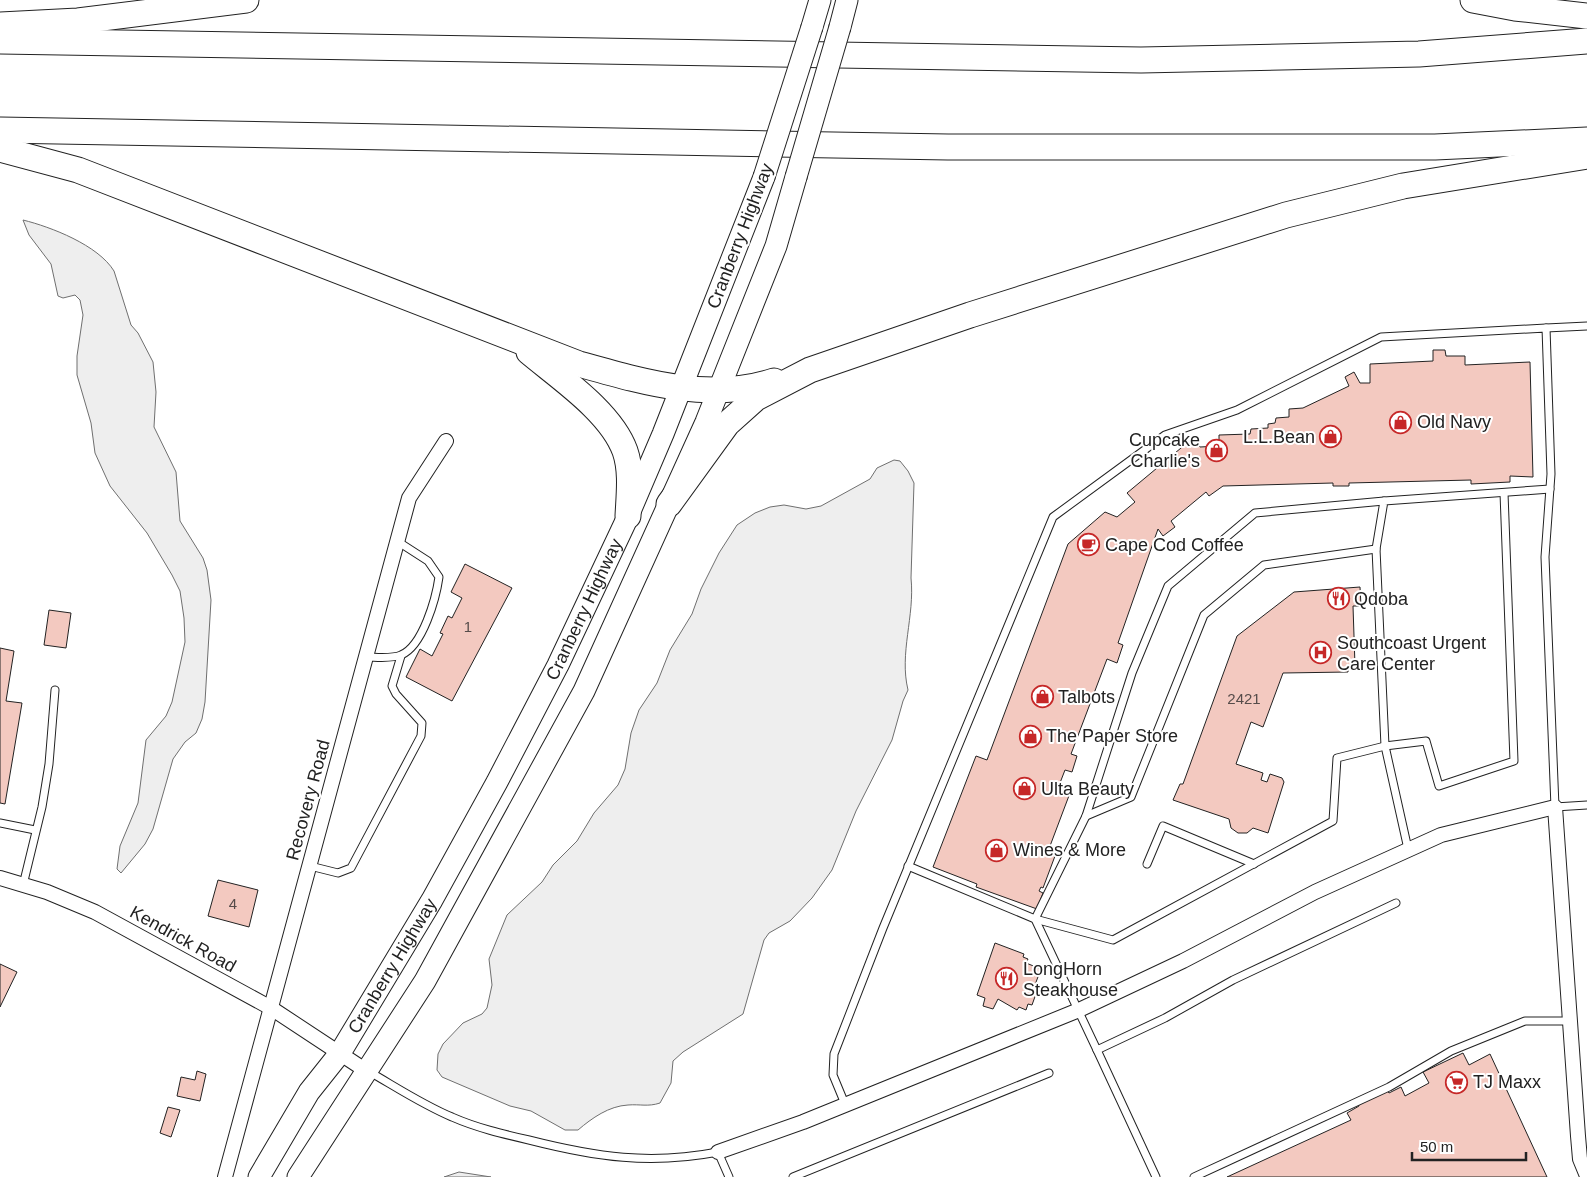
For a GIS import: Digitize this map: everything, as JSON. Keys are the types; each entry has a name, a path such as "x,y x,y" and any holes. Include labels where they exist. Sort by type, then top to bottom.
{"highway":[{"path":"0,25 78,20 246,0"},
{"path":"1473,0 1515,8 1587,16"},
{"path":"0,41 1141,60 1418,54 1587,41"},
{"path":"0,130 958,147 1425,147 1587,140"},
{"path":"0,150 78,170 579,364 644,383 719,391 761,386 970,315 1286,215 1403,186 1587,156"},
{"path":"514,339 585,398 620,439 626,453 629,475 628,516"},
{"path":"669,504 728,424 756,398 810,370"}],"main road":[{"name":"Cranberry Highway","path":"259,1177 309,1092 340,1053 432,900 497,782 558,665 628,516 681,388 764,177 820,0"},
{"name":"Cranberry Highway","path":"298,1177 365,1070 424,981 584,691 719,391 776,246 847,0"}],"street":[{"name":"Recovery Road","path":"225,1177 409,498 446,441"},
{"path":"718,1152 747,1143 1079,1010 1184,961 1315,892 1441,835 1554,807 1568,1021 1582,1118 1580,1159 1587,1176"},
{"name":"Kendrick Road","path":"0,878 47,892 95,912 271,1008 365,1070"}],"lane":[{"path":"845,1104 834,1075 834,1054 908,866 1053,517 1164,435 1237,410 1381,337 1587,326"},
{"path":"1546,328 1552,474 1545,546 1554,807 1587,805"},
{"path":"1035,919 1086,816 1132,673 1168,586 1255,513 1384,501 1550,489"},
{"path":"908,866 1035,919 1113,940 1333,821 1338,758 1385,746 1426,741 1439,786 1514,761 1504,493"},
{"path":"1384,501 1376,549 1385,746 1408,849"},
{"path":"310,866 338,872 351,868 420,736 422,723 396,694 392,686 401,656 415,644 436,599 439,577 428,561 397,541"},
{"path":"1086,816 1131,797 1204,615 1264,565 1376,549"},
{"path":"366,657 401,656"},
{"path":"23,886 42,807 55,690"},
{"path":"0,823 35,830"},
{"path":"1148,864 1163,826 1254,864"},
{"path":"1098,1050 1165,1018 1233,980 1396,903"},
{"path":"1035,919 1156,1177"},
{"path":"1194,1177 1389,1087 1451,1051 1525,1022 1568,1021"},
{"path":"365,1070 452,1117 470,1124 556,1147 601,1156 638,1160 678,1158 718,1152 729,1177"},
{"path":"793,1177 1049,1072"}],"shaded area":[{"path":"23,220 60,232 86,245 107,262 114,271 131,325 138,333 153,362 156,392 154,427 176,472 180,521 203,558 207,570 211,600 205,702 202,719 196,733 185,742 173,759 153,829 145,844 121,873 117,869 120,846 138,803 146,740 166,716 172,702 185,642 180,591 147,533 110,486 95,453 91,423 77,375 77,356 83,315 80,300 75,295 63,298 58,296 51,264 29,235"},
{"path":"894,460 900,461 914,483 912,592 905,662 908,690 892,740 856,811 832,870 812,898 790,921 769,933 764,940 743,1014 683,1052 673,1061 671,1083 660,1103 614,1108 595,1117 578,1130 565,1130 531,1111 510,1106 442,1077 437,1070 438,1054 443,1044 463,1023 482,1014 487,1008 492,985 489,959 507,915 542,882 553,865 577,841 594,813 618,785 625,769 631,733 639,710 657,683 670,650 692,614 701,589 719,553 737,525 755,513 770,507 784,505 806,509 821,506 870,479 877,468"},
{"path":"459,1172 491,1177 444,1177"}],"building":[{"path":"1433,350 1445,350 1446,356 1465,356 1465,365 1530,362 1533,477 1510,476 1510,482 1471,484 1471,480 1349,483 1349,486 1333,486 1333,483 1223,486 1209,496 1206,492 1171,521 1175,527 1163,536 1158,529 1118,643 1123,645 1117,663 1107,659 1071,754 1077,756 1072,772 1065,770 1058,788 1070,793 1050,846 1058,848 1043,888 1041,887 1039,891 1043,893 1037,909 976,887 977,884 933,867 976,756 987,760 1068,544 1105,512 1117,517 1135,502 1127,493 1193,438 1200,447 1219,446 1219,435 1250,434 1251,429 1268,428 1268,424 1275,423 1276,418 1289,417 1289,409 1303,408 1349,386 1345,377 1354,372 1360,383 1370,383 1370,364 1433,361"},
{"path":"465,564 512,588 452,701 406,677 420,649 432,656 443,634 440,633 448,616 452,618 462,598 451,592"},
{"path":"1360,587 1361,606 1353,606 1355,666 1348,666 1348,672 1283,673 1263,727 1251,722 1236,764 1263,773 1261,780 1267,782 1270,774 1282,778 1284,782 1268,833 1253,828 1247,833 1238,833 1231,828 1229,819 1173,800 1180,784 1183,784 1237,636 1294,592"},
{"path":"49,610 71,613 66,648 44,645"},
{"path":"0,648 14,651 6,701 22,703 5,804 0,803"},
{"path":"218,880 258,890 249,927 208,916"},
{"path":"995,943 1024,954 1023,957 1028,959 1026,963 1041,969 1033,990 1037,991 1032,1005 1028,1004 1026,1010 1019,1007 1017,1010 998,999 993,1009 983,1006 985,998 977,995"},
{"path":"0,964 17,972 0,1007"},
{"path":"1463,1053 1469,1065 1490,1054 1547,1177 1227,1177 1351,1120 1347,1113 1359,1106 1358,1103 1386,1089 1389,1093 1401,1087 1405,1096 1429,1083 1423,1072"},
{"path":"197,1071 206,1074 200,1101 177,1096 181,1077 195,1080"},
{"path":"168,1107 180,1110 171,1137 160,1133"}],"place":[{"name":"Old Navy","path":"1401,422"},
{"name":"L.L.Bean","path":"1331,437"},
{"name":"Cupcake Charlie's","path":"1216,450"},
{"name":"Cape Cod Coffee","path":"1089,545"},
{"name":"Qdoba","path":"1338,599"},
{"name":"Southcoast Urgent Care Center","path":"1321,653"},
{"name":"Talbots","path":"1042,697"},
{"name":"The Paper Store","path":"1030,736"},
{"name":"Ulta Beauty","path":"1025,789"},
{"name":"Wines & More","path":"997,850"},
{"name":"LongHorn Steakhouse","path":"1007,979"},
{"name":"TJ Maxx","path":"1457,1082"}]}
